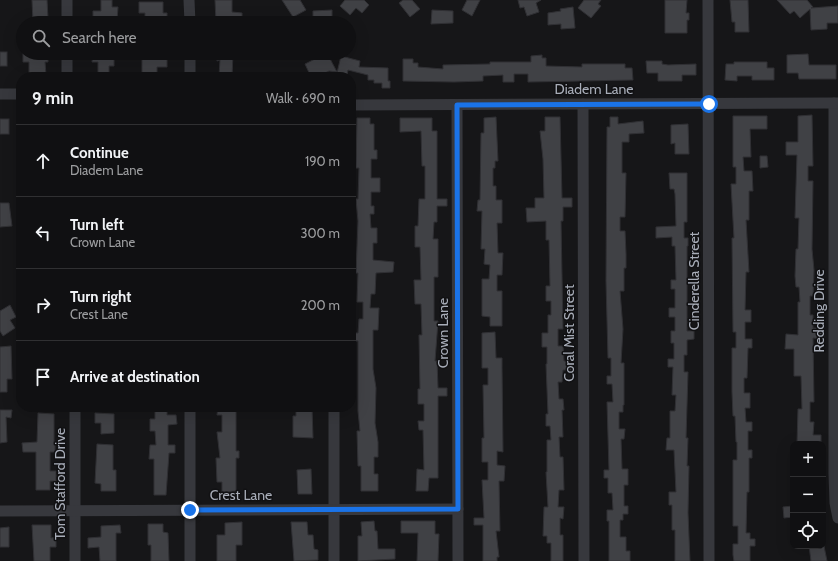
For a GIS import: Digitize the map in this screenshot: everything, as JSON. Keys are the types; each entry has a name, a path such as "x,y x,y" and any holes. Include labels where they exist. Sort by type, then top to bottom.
{"street":[{"path":"67,0 67,16"},
{"path":"190,0 190,16"},
{"name":"Cinderella Street","path":"708,0 709,561"},
{"path":"67,60 67,72"},
{"path":"190,60 190,72"},
{"path":"0,94 16,94"},
{"name":"Diadem Lane","path":"356,105 836,103"},
{"name":"Redding Drive","path":"836,103 834,474 835,503 838,518"},
{"name":"Coral Mist Street","path":"583,104 584,561"},
{"name":"Crown Lane","path":"457,105 458,561"},
{"name":"Tom Stafford Drive","path":"75,412 75,561"},
{"path":"190,412 190,561"},
{"path":"334,412 334,561"},
{"name":"Crest Lane","path":"0,511 458,509"}],"building":[{"path":"32,0 47,0 48,16 33,16"},
{"path":"101,0 112,0 112,7 118,7 117,16 93,16 93,11 101,11"},
{"path":"215,0 232,0 232,12 242,13 242,16 216,16"},
{"path":"282,0 300,0 306,10 292,16"},
{"path":"345,0 364,0 369,5 362,13 356,8 350,15 340,6"},
{"path":"403,0 412,0 420,9 410,17 399,3"},
{"path":"467,0 480,0 472,16 462,10"},
{"path":"518,0 541,0 536,3 539,12 527,16 524,7 520,8"},
{"path":"584,0 601,0 598,4 601,6 591,18 578,8"},
{"path":"665,0 687,0 686,13 689,13 689,20 687,20 687,33 665,33"},
{"path":"730,0 748,0 749,32 735,32 735,22 732,22"},
{"path":"777,0 807,0 813,7 811,8 838,6 838,23 827,23 827,29 811,30 810,9 800,18 794,11 790,14"},
{"path":"139,2 163,2 163,13 167,13 167,16 145,16 145,13 139,13"},
{"path":"573,7 575,28 561,29 561,24 548,25 548,13"},
{"path":"332,10 332,16 313,16 313,11"},
{"path":"432,10 453,11 453,23 431,24"},
{"path":"0,52 7,52 7,66 0,66"},
{"path":"808,54 809,65 836,65 836,79 799,79 798,73 787,73 787,55"},
{"path":"542,55 542,58 546,58 546,66 582,67 582,64 625,64 625,68 632,68 633,80 528,82 528,74 514,74 514,82 503,82 503,75 483,76 483,81 403,81 403,59 413,59 413,63 418,63 418,67 443,69 443,65 490,64 490,62 531,62 531,56"},
{"path":"23,60 48,60 48,62 45,62 46,72 29,72 29,62 23,62"},
{"path":"92,60 114,60 114,66 109,66 109,72 98,72 98,62 92,62"},
{"path":"142,60 167,60 167,67 157,67 157,72 142,72"},
{"path":"220,60 233,60 232,72 219,72"},
{"path":"313,60 331,60 337,72 309,72 305,64"},
{"path":"340,60 360,61 359,67 388,68 388,81 390,81 390,88 382,88 382,83 374,83 374,80 368,80 368,75 348,70 348,72 337,72"},
{"path":"646,61 662,61 662,64 668,65 696,64 696,75 682,75 682,81 658,81 658,73 647,73"},
{"path":"734,62 767,62 767,68 774,68 774,80 752,80 752,76 737,76 737,81 725,80 726,64 734,64"},
{"path":"812,115 813,166 808,166 808,181 813,181 812,249 814,270 813,296 810,296 810,315 813,315 813,328 824,328 824,339 813,338 814,402 810,402 810,422 814,422 813,435 821,435 821,441 797,441 798,409 802,409 801,376 794,376 794,349 785,349 786,334 798,335 798,302 800,302 799,287 796,287 795,276 799,218 795,218 797,155 786,155 786,142 798,142 798,116"},
{"path":"733,116 767,116 767,129 750,129 751,157 743,157 744,171 752,171 753,191 749,191 749,220 746,220 749,272 746,272 745,310 751,310 751,322 745,322 745,339 752,339 752,348 748,348 747,378 744,378 744,393 750,393 750,408 745,408 746,422 752,422 752,431 748,431 748,450 752,450 752,458 749,458 749,492 747,492 746,533 750,533 750,539 755,539 755,546 750,546 750,561 734,561 733,555 733,544 738,544 738,526 733,526 733,460 737,460 737,442 735,416 733,416 732,392 732,348 736,348 736,332 733,332 732,238 734,238 731,184 736,184 736,167 733,167"},
{"path":"496,117 498,161 495,161 495,168 493,168 493,186 496,186 496,200 502,200 502,223 497,223 498,253 503,253 502,275 497,275 497,291 502,291 502,326 490,326 490,317 482,316 482,279 489,279 490,265 484,264 485,249 481,249 482,211 477,211 478,200 480,200 481,133 484,133 484,118"},
{"path":"545,117 560,117 562,198 572,198 572,207 563,207 563,221 561,221 563,329 558,329 558,346 563,346 564,361 571,361 571,370 563,370 562,382 558,382 559,399 563,399 564,410 562,410 563,437 559,437 560,457 563,457 564,490 559,490 558,507 564,507 563,519 560,518 560,535 563,535 563,561 551,561 551,543 547,543 547,536 543,536 544,507 548,507 546,472 547,440 551,440 550,426 546,426 546,414 548,414 546,364 547,347 542,347 542,333 548,333 548,315 551,315 551,301 546,301 546,286 550,286 549,240 546,240 546,221 527,222 526,208 535,208 535,198 544,198 543,159 540,131 545,131"},
{"path":"610,117 618,117 618,124 643,121 644,133 629,134 629,142 622,142 622,173 626,173 625,217 620,217 620,231 625,231 626,268 624,268 624,291 620,291 623,329 621,363 624,363 624,405 623,412 619,412 619,429 625,429 624,439 621,439 622,469 628,469 628,485 624,485 624,506 628,506 628,514 623,514 623,520 620,520 620,537 626,537 626,551 630,551 630,561 609,561 609,521 607,521 607,510 613,510 612,493 608,493 608,478 604,478 604,470 609,470 607,402 613,402 612,384 607,384 607,376 611,376 611,358 608,358 606,281 607,127 610,127"},
{"path":"357,118 370,118 370,124 374,124 374,150 377,150 377,159 371,159 371,178 380,178 380,192 371,192 371,206 374,206 374,214 370,214 371,228 377,228 377,243 373,243 373,260 394,262 393,272 376,273 375,294 371,294 370,308 379,308 378,330 373,330 373,369 376,388 375,423 378,442 378,457 374,457 374,474 378,474 378,491 361,491 361,466 358,466 357,431 360,431 358,411 358,341 356,341 356,333 358,333 359,319 363,319 363,302 357,302 358,273 356,273 358,221 356,199 358,199 359,168 356,168"},
{"path":"400,118 432,118 432,131 437,131 437,199 447,199 447,206 437,206 437,222 434,222 433,239 438,239 438,277 434,277 434,321 438,321 435,361 437,361 438,388 447,388 447,396 438,396 438,478 429,478 428,491 416,491 417,469 424,470 423,430 419,430 418,421 424,421 424,404 418,404 418,389 420,389 419,335 422,335 421,304 415,304 414,280 421,280 420,247 415,247 415,226 418,226 419,199 425,199 425,166 422,166 421,131 400,132"},
{"path":"0,119 9,119 9,134 0,134"},
{"path":"688,124 689,154 675,154 675,143 671,144 671,125"},
{"path":"760,156 767,156 768,167 760,168"},
{"path":"669,173 687,173 687,222 684,222 684,238 688,238 687,331 694,331 694,339 687,340 687,355 684,355 684,372 688,372 686,438 688,438 687,466 689,466 688,513 690,561 675,561 675,530 672,530 672,505 669,505 669,492 676,492 674,450 666,450 667,438 670,438 670,411 675,411 676,395 672,395 673,367 668,367 668,359 674,359 674,343 671,343 671,331 675,331 675,317 669,317 669,308 675,308 675,289 671,289 671,280 676,280 675,246 672,246 672,237 656,238 656,227 676,226 675,194 674,189 670,189"},
{"path":"0,203 9,203 12,226 0,227"},
{"path":"10,305 16,317 10,320 15,328 3,336 0,331 0,311"},
{"path":"495,332 496,358 502,358 503,452 497,451 497,465 505,466 504,481 499,481 500,531 496,531 499,557 497,557 497,561 483,561 483,525 474,525 474,518 484,518 482,480 488,480 488,462 482,462 482,438 484,438 483,385 488,385 488,368 482,368 482,333"},
{"path":"11,346 12,379 7,379 7,392 0,392 0,347"},
{"path":"0,410 12,410 11,418 6,417 7,442 0,443"},
{"path":"155,412 167,412 167,415 176,415 177,424 168,425 168,445 175,445 175,453 169,453 166,495 154,495 154,459 149,459 150,445 156,445 155,431 150,431 150,419 155,419"},
{"path":"217,412 236,412 236,451 239,451 239,458 236,458 236,491 222,492 222,482 217,482 216,458 220,458 217,432 222,432 222,415 217,415"},
{"path":"296,412 312,412 313,438 293,437 293,416 296,416"},
{"path":"38,413 54,414 55,452 50,452 50,471 56,471 56,481 50,481 50,490 36,490 36,452 23,452 22,443 37,442"},
{"path":"95,413 114,414 114,433 101,434 101,423 95,423"},
{"path":"97,444 113,445 113,470 116,470 116,491 101,491 101,484 95,483"},
{"path":"311,469 312,494 298,494 297,470"},
{"path":"790,506 790,517 784,518 783,507"},
{"path":"374,521 375,531 377,531 378,549 395,549 395,559 358,561 358,536 362,536 361,522"},
{"path":"401,521 435,521 435,534 439,534 438,561 417,561 418,533 401,533"},
{"path":"242,522 242,545 236,545 236,561 217,561 217,535 225,535 225,523"},
{"path":"291,522 307,522 308,535 313,535 314,549 318,550 318,560 294,561"},
{"path":"148,524 163,524 163,532 168,533 169,561 151,561 151,545 148,545"},
{"path":"32,525 51,525 51,538 56,537 56,547 50,547 50,561 34,561"},
{"path":"120,525 121,533 116,533 116,561 100,561 99,547 88,548 88,538 101,537 101,526"},
{"path":"9,527 9,547 0,547 0,528"},
{"path":"809,549 825,549 827,561 811,561"}],"route":[{"path":"190,510 458,509 457,105 709,104"}]}
